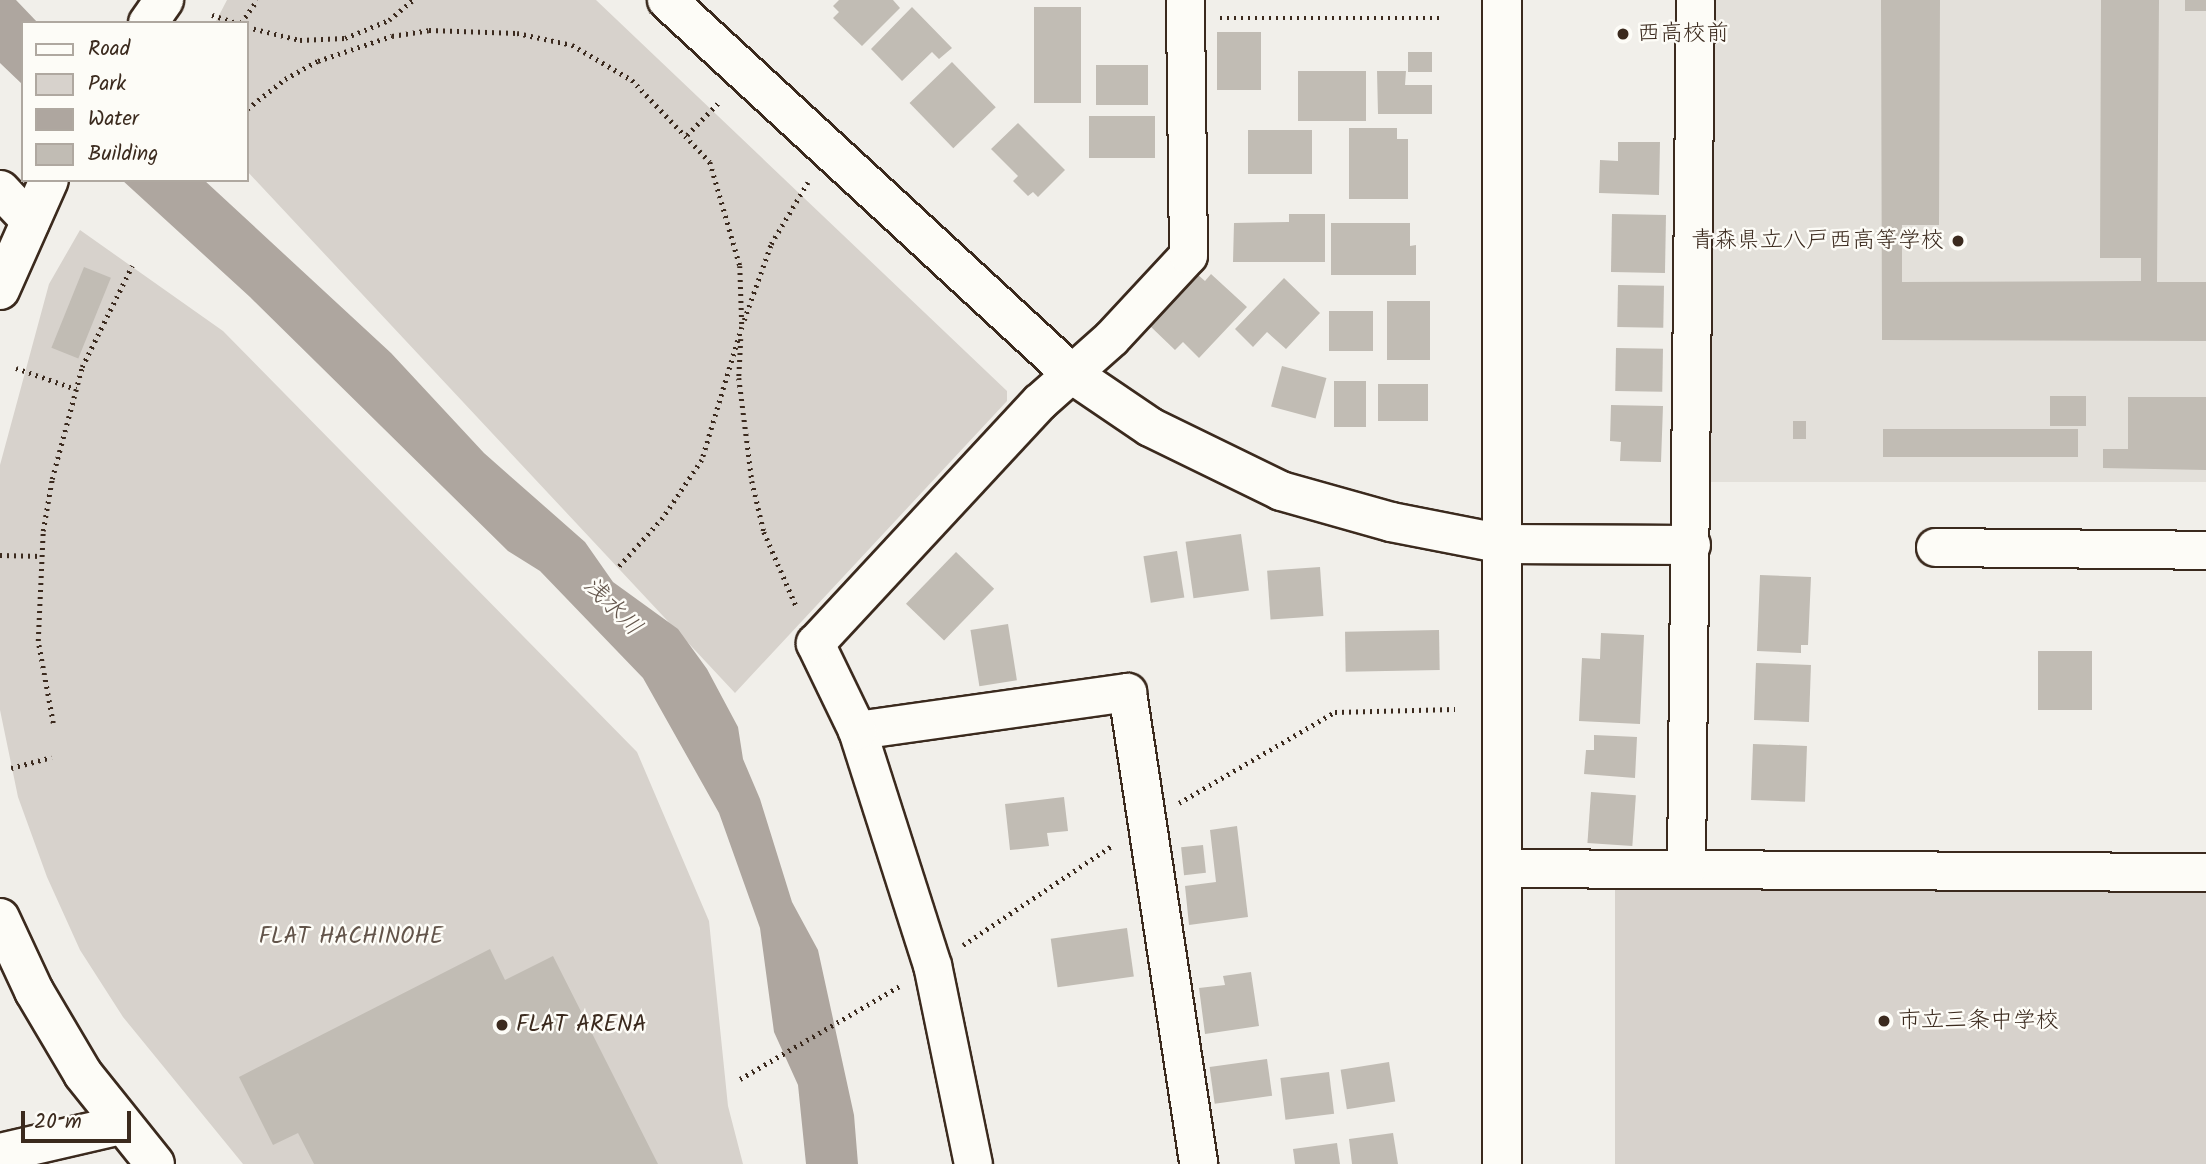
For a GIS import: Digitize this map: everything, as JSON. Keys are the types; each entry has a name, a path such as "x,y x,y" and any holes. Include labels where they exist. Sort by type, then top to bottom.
{"street":[{"path":"149,21 164,0"},
{"path":"667,0 1072,374 1150,427 1281,491 1391,522 1503,544 1691,545"},
{"path":"1502,0 1502,1164"},
{"path":"1686,869 1695,0"},
{"path":"973,1164 932,965 856,730 815,643 1040,402 1072,374 1188,255 1185,9"},
{"path":"0,290 48,182"},
{"path":"0,189 30,221"},
{"path":"1935,547 2206,550"},
{"path":"856,730 1127,692 1198,1164"},
{"path":"1502,868 2206,872"},
{"path":"0,918 34,991 83,1074 121,1125 155,1164"},
{"path":"0,1153 121,1125"}],"path":[{"path":"240,21 257,0"},
{"path":"248,27 300,40 357,34 390,20 413,0"},
{"path":"1185,9 1443,18"},
{"path":"212,15 232,21"},
{"path":"248,108 285,79 360,47 429,30 470,29 572,45 632,80 710,162 729,216 740,267 742,327 739,377 752,481 764,532 815,643"},
{"path":"357,34 360,47"},
{"path":"687,135 721,100"},
{"path":"618,568 663,518 702,460 765,256 808,182"},
{"path":"53,723 38,641 42,556 52,479 76,389 132,266"},
{"path":"16,368 76,389"},
{"path":"0,555 42,556"},
{"path":"11,768 52,757"},
{"path":"740,1079 877,1000"}],"shaded area":[{"name":"青森県立八戸西高等学校","path":"1711,0 2206,0 2206,482 1711,482"}],"green space":[{"path":"227,0 596,0 1007,391 1007,401 735,693 248,172 248,21 216,21"},
{"name":"FLAT HACHINOHE","path":"80,230 223,331 637,752 709,921 728,1106 743,1164 243,1164 123,1017 80,950 47,877 18,797 0,710 0,465 49,284"},
{"name":"市立三条中学校","path":"1615,882 2206,882 2206,1164 1615,1164"}],"water":[{"path":"0,0 16,0 36,21 21,21 21,83 0,63"},
{"name":"浅水川","path":"124,182 206,182 391,353 484,453 585,542 613,582 678,629 707,669 738,727 743,759 760,799 792,902 818,950 854,1115 858,1164 806,1164 798,1085 774,1032 760,928 719,813 643,678 540,571 508,551 250,297"}],"building":[{"path":"839,0 893,0 900,8 862,46 833,18 839,12 833,6"},
{"path":"1881,0 1940,0 1939,225 1902,225 1902,282 2141,281 2141,258 2100,258 2101,0 2159,0 2157,282 2206,282 2206,341 1882,340"},
{"path":"2185,0 2206,0 2206,11 2185,11"},
{"path":"912,7 952,48 939,59 932,52 902,81 871,49"},
{"path":"1034,7 1081,7 1081,103 1034,103"},
{"path":"1217,32 1261,32 1261,90 1217,90"},
{"path":"1408,52 1432,52 1432,72 1408,72"},
{"path":"952,62 996,107 953,148 910,103"},
{"path":"1096,65 1148,65 1148,105 1096,105"},
{"path":"1298,71 1366,71 1366,121 1298,121"},
{"path":"1377,71 1406,71 1405,85 1432,85 1432,114 1378,114"},
{"path":"1089,116 1155,116 1155,158 1089,158"},
{"path":"1018,123 1065,170 1038,197 1033,192 1028,196 1013,181 1018,176 991,149"},
{"path":"1349,128 1397,128 1397,139 1408,139 1408,199 1349,199"},
{"path":"1248,130 1312,130 1312,174 1248,174"},
{"path":"1618,142 1660,142 1659,195 1599,193 1600,160 1618,161"},
{"path":"1289,214 1325,214 1325,262 1233,262 1234,223 1289,222"},
{"path":"1612,214 1666,215 1665,273 1611,272"},
{"path":"1331,223 1410,223 1410,246 1416,245 1416,275 1331,275"},
{"path":"84,267 111,278 78,359 51,348"},
{"path":"1197,274 1205,281 1211,274 1247,307 1199,358 1183,342 1175,350 1149,325"},
{"path":"1284,278 1320,313 1286,349 1267,332 1253,347 1235,329"},
{"path":"1618,285 1664,286 1663,328 1617,327"},
{"path":"1387,301 1430,301 1430,360 1387,360"},
{"path":"1329,311 1373,311 1373,351 1329,351"},
{"path":"1616,348 1663,349 1662,392 1615,391"},
{"path":"1282,366 1326,378 1316,418 1271,407"},
{"path":"1334,381 1366,381 1366,427 1334,427"},
{"path":"1378,384 1428,384 1428,421 1378,421"},
{"path":"2050,396 2086,396 2086,426 2050,426"},
{"path":"2128,397 2206,397 2206,470 2103,468 2103,449 2128,449"},
{"path":"1611,405 1663,406 1661,462 1620,461 1621,442 1610,441"},
{"path":"1793,421 1806,421 1806,439 1793,439"},
{"path":"1883,429 2078,429 2078,457 1883,457"},
{"path":"1241,534 1249,590 1193,598 1186,542"},
{"path":"1177,551 1184,597 1151,603 1143,556"},
{"path":"956,552 994,589 944,641 906,604"},
{"path":"1320,567 1323,616 1271,620 1267,571"},
{"path":"1760,575 1811,577 1808,645 1801,645 1801,653 1757,651"},
{"path":"1008,624 1017,680 979,686 970,630"},
{"path":"1439,630 1440,670 1346,672 1345,632"},
{"path":"1601,633 1644,635 1640,724 1579,721 1582,658 1600,659"},
{"path":"2038,651 2092,651 2092,710 2038,710"},
{"path":"1756,663 1811,665 1809,722 1754,720"},
{"path":"1594,735 1637,737 1635,778 1584,774 1586,750 1594,750"},
{"path":"1753,744 1807,746 1805,802 1751,800"},
{"path":"1591,792 1636,795 1632,846 1587,843"},
{"path":"1064,797 1068,831 1047,833 1049,846 1010,850 1005,804"},
{"path":"1237,826 1248,917 1189,925 1185,886 1216,882 1210,830"},
{"path":"1203,845 1206,873 1184,875 1181,847"},
{"path":"1127,928 1134,977 1058,987 1051,939"},
{"name":"FLAT ARENA","path":"490,949 505,980 553,956 658,1164 314,1164 298,1133 273,1145 239,1077"},
{"path":"1251,972 1259,1026 1205,1034 1199,988 1225,985 1223,976"},
{"path":"1267,1059 1272,1096 1215,1104 1210,1067"},
{"path":"1389,1062 1395,1102 1347,1109 1341,1070"},
{"path":"1329,1072 1334,1114 1285,1120 1280,1078"},
{"path":"1393,1133 1398,1164 1352,1164 1349,1139"},
{"path":"1337,1143 1340,1164 1295,1164 1293,1149"}],"place":[{"name":"西高校前","path":"1623,34"},
{"name":"青森県立八戸西高等学校","path":"1958,241"},
{"name":"市立三条中学校","path":"1884,1021"},
{"name":"FLAT ARENA","path":"502,1025"}]}
